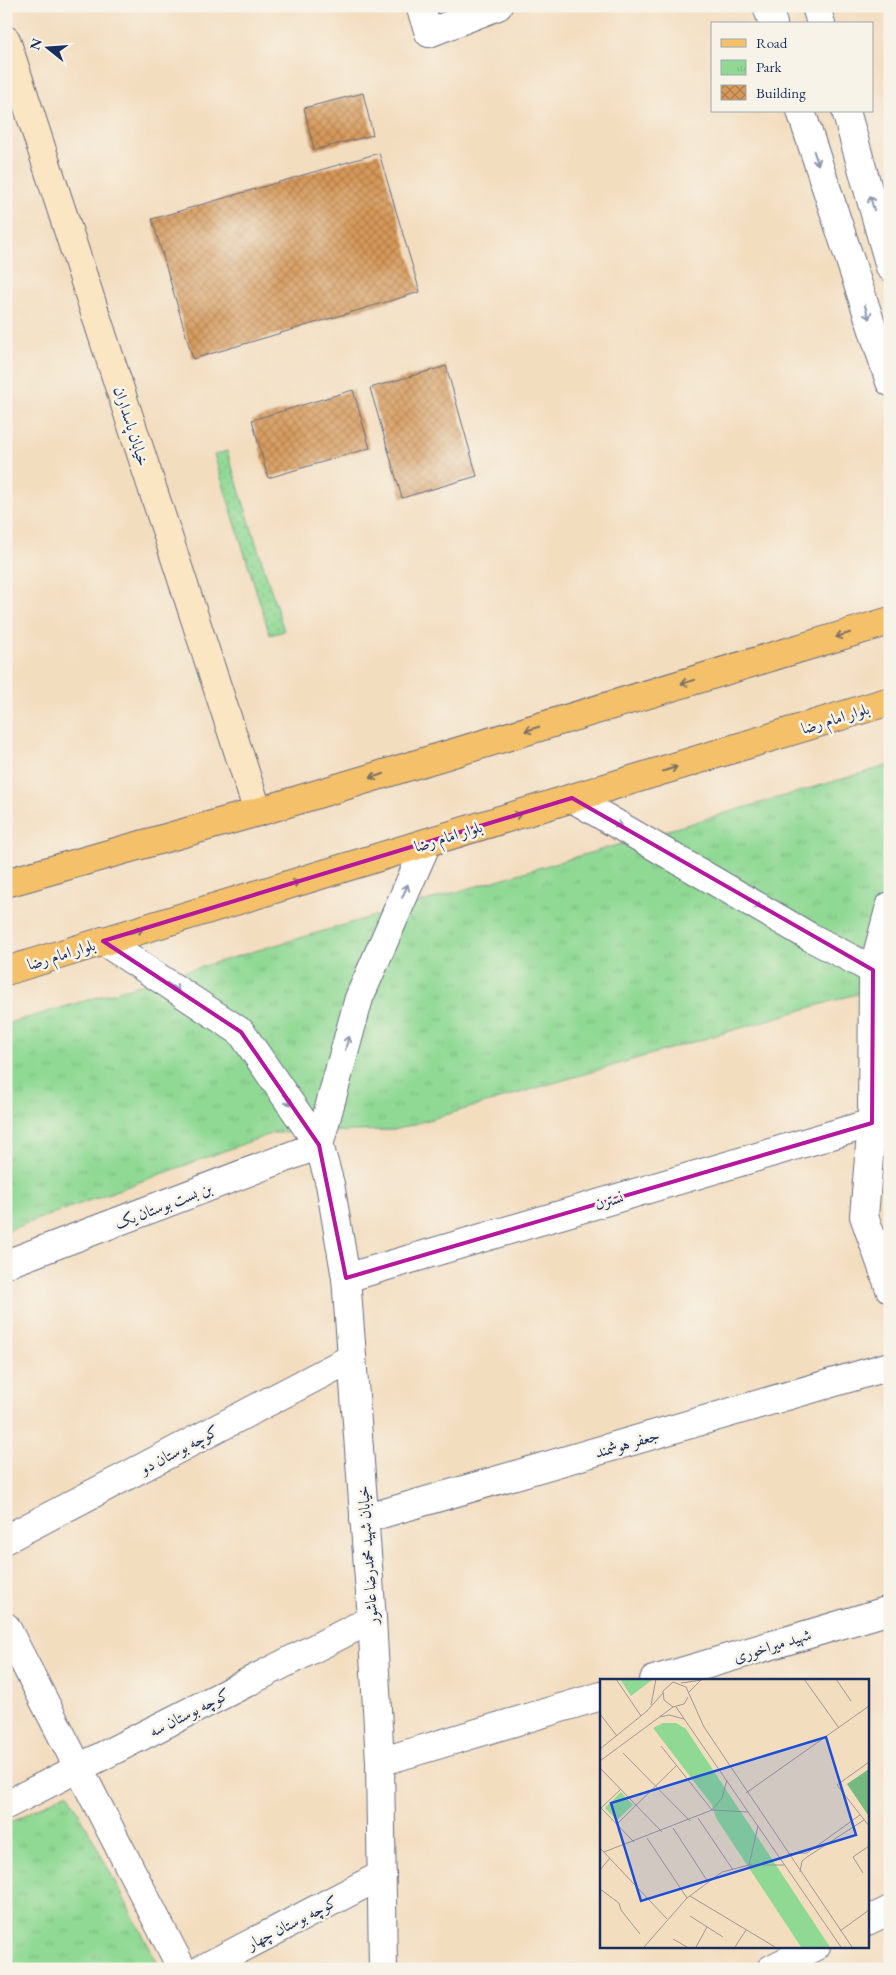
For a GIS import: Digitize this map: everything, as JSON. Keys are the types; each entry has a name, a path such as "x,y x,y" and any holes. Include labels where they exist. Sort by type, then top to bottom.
{"main road":[{"path":"6,883 258,812 881,623"},
{"name":"بلوار امام رضا","path":"6,971 890,702"}],"street":[{"path":"420,6 429,33 498,6"},
{"path":"767,6 772,22"},
{"path":"816,6 820,22"},
{"name":"خیابان پاسداران","path":"6,40 258,812"},
{"path":"801,112 889,377"},
{"path":"846,112 890,267"},
{"path":"881,623 890,606"},
{"path":"572,798 810,936 873,970"},
{"path":"319,1145 359,998 426,843"},
{"path":"890,906 873,970 872,1123 864,1216 890,1289"},
{"path":"103,941 241,1032 319,1145"},
{"name":"نسترن","path":"346,1278 872,1123"},
{"name":"بن بست بوستان یک","path":"6,1264 319,1145"},
{"name":"خیابان شهید محمدرضا عاشور","path":"319,1145 330,1184 346,1278 372,1619 380,1762 383,1969"},
{"name":"کوچه بوستان دو","path":"6,1539 352,1358"},
{"name":"جعفر هوشمند","path":"364,1519 890,1366"},
{"name":"شهید میراخوری","path":"657,1679 890,1610"},
{"name":"کوچه بوستان سه","path":"6,1805 372,1619"},
{"path":"6,1627 182,1969"},
{"path":"380,1762 600,1696"},
{"name":"کوچه بوستان چهار","path":"202,1969 382,1875"},
{"path":"868,1921 890,1910"},
{"path":"771,1969 812,1948"}],"highlighted area":[{"path":"572,798 873,970 872,1123 346,1278 319,1145 241,1032 103,941"}],"green space":[{"path":"227,451 284,631 270,635 214,455"},
{"path":"890,765 890,984 394,1130 273,1133 6,1231 6,1024"},
{"path":"68,1792 158,1964 150,1969 6,1969 6,1825"}],"building":[{"path":"363,93 373,135 314,150 304,108"},
{"path":"379,153 420,292 193,359 152,219"},
{"path":"446,366 477,476 402,498 370,388"},
{"path":"353,390 370,448 268,478 252,420"}]}
